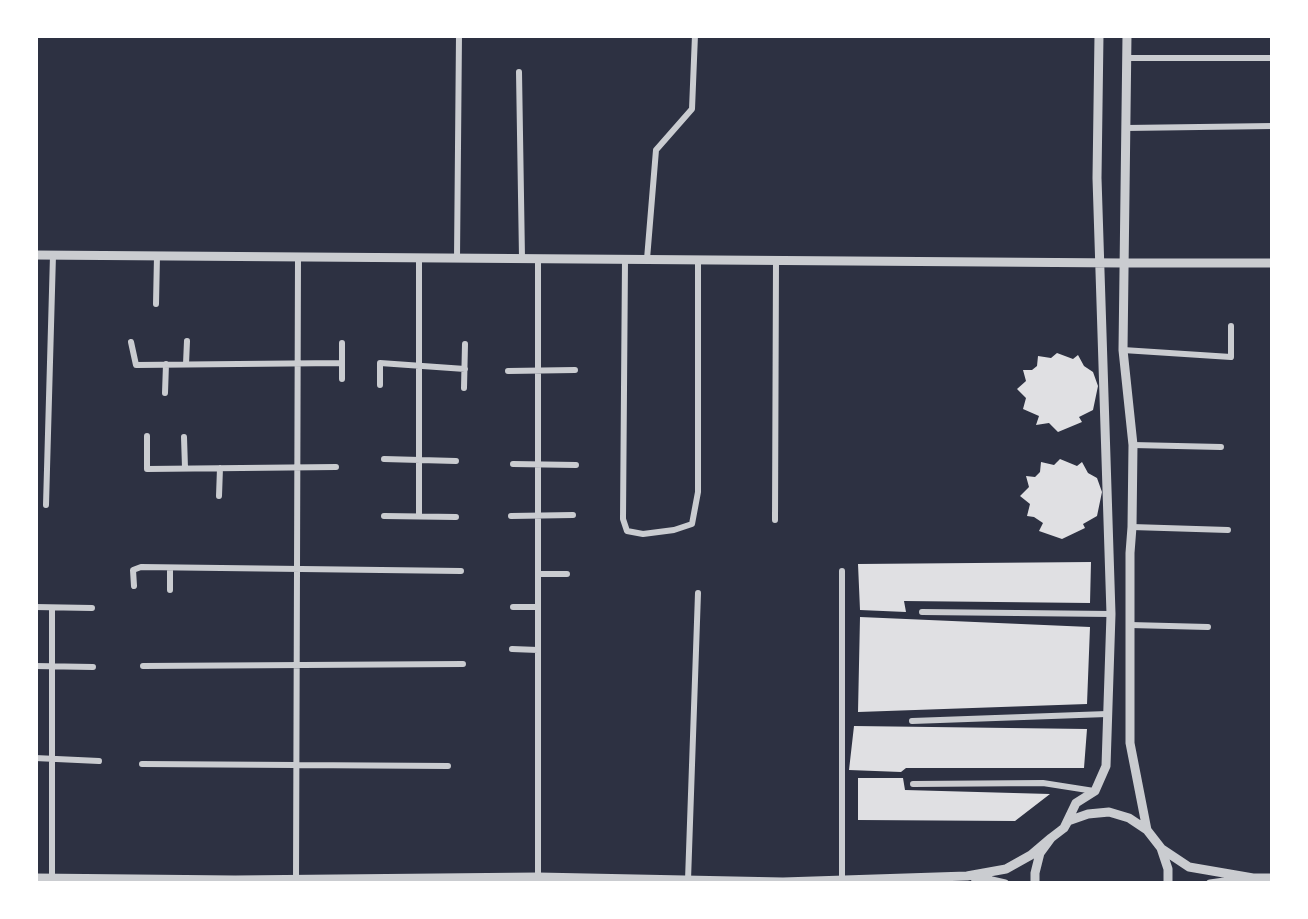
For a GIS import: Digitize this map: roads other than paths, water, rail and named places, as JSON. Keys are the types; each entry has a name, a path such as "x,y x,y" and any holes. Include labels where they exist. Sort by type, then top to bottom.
{"street":[{"path":"456,259 459,35"},
{"path":"647,260 656,150 692,109 695,35"},
{"path":"1064,828 1076,803 1095,792 1106,766 1110,614 1097,178 1099,35"},
{"path":"1127,35 1122,350 1133,445 1130,744 1147,830"},
{"path":"1127,58 1273,58"},
{"path":"519,72 522,260"},
{"path":"1126,128 1273,126"},
{"path":"35,255 1273,262"},
{"path":"46,505 53,255"},
{"path":"156,304 158,256"},
{"path":"296,880 298,258"},
{"path":"419,258 419,516"},
{"path":"538,260 538,881"},
{"path":"625,260 623,520 627,530 643,534 692,524 698,492 698,260"},
{"path":"775,520 776,261"},
{"path":"1122,350 1231,357 1232,326"},
{"path":"186,364 187,341"},
{"path":"131,342 136,365 342,364"},
{"path":"342,343 342,378"},
{"path":"464,388 465,344"},
{"path":"380,385 380,363 465,369"},
{"path":"165,393 166,364"},
{"path":"508,371 575,370"},
{"path":"146,436 147,469 336,467"},
{"path":"184,438 184,468"},
{"path":"1133,445 1222,448"},
{"path":"384,458 456,461"},
{"path":"513,464 576,464"},
{"path":"220,468 220,496"},
{"path":"511,516 574,515"},
{"path":"384,516 456,517"},
{"path":"1132,527 1228,530"},
{"path":"134,586 133,570 141,567 461,571"},
{"path":"170,568 170,590"},
{"path":"842,571 842,880"},
{"path":"538,574 567,574"},
{"path":"688,881 698,593"},
{"path":"35,607 92,608"},
{"path":"513,607 538,607"},
{"path":"52,608 52,881"},
{"path":"922,612 1110,614"},
{"path":"1130,625 1208,627"},
{"path":"512,649 538,650"},
{"path":"143,666 463,664"},
{"path":"35,666 92,667"},
{"path":"912,722 1107,714"},
{"path":"35,758 99,761"},
{"path":"142,764 448,766"},
{"path":"914,784 1043,783 1095,792"},
{"path":"35,878 783,883 967,876 1006,869 1031,855 1068,821 1109,812 1130,818 1147,830 1161,848 1189,866 1253,878"},
{"path":"1035,884 1040,853 1051,838"},
{"path":"1161,848 1168,884"},
{"path":"967,876 1005,884"},
{"path":"1210,884 1273,878"}]}
